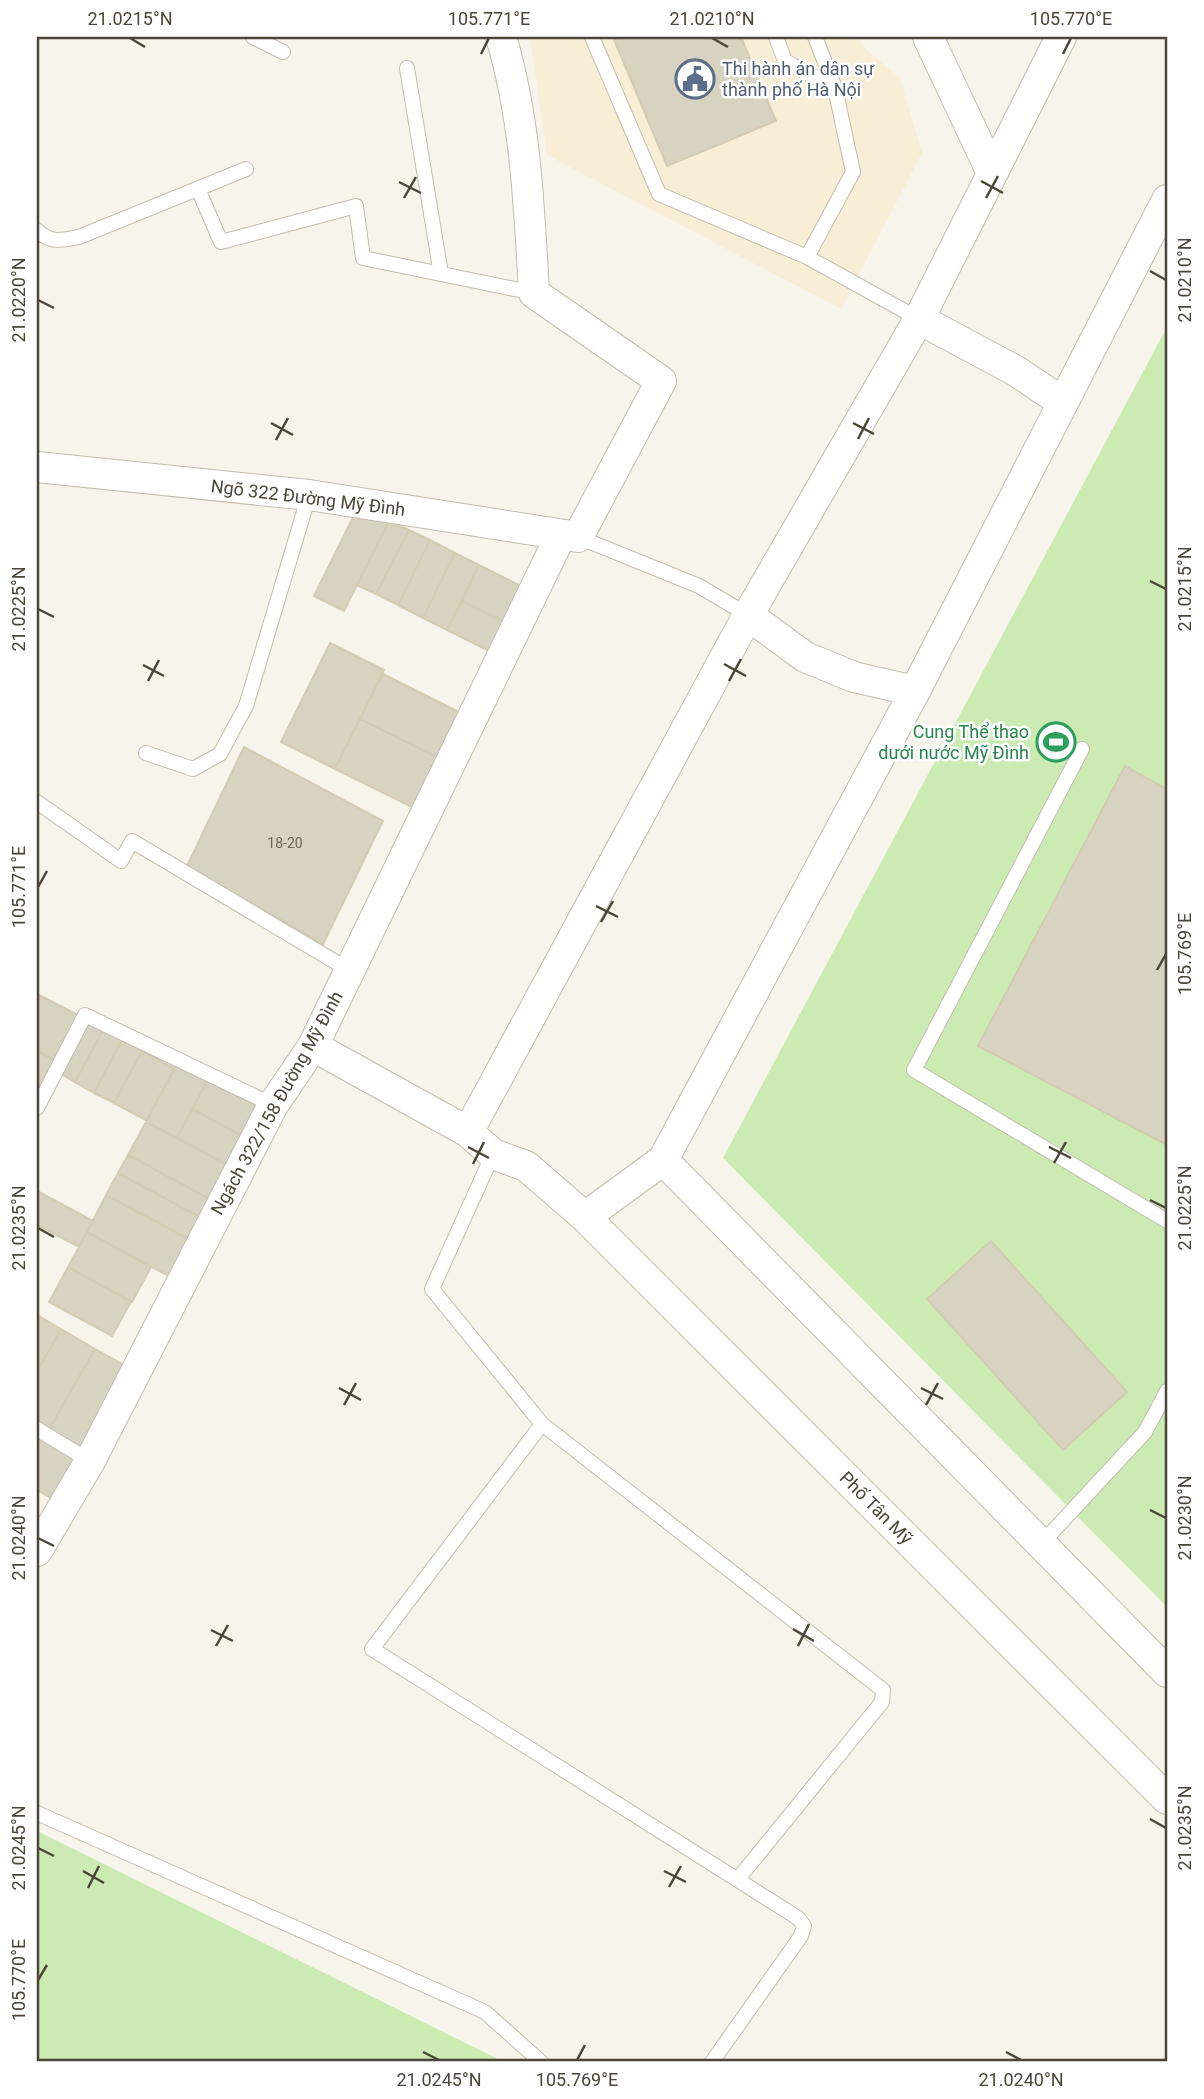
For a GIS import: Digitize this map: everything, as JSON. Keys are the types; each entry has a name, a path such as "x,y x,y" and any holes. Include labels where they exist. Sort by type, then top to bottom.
{"street":[{"path":"501,37 516,88 527,167 534,293"},
{"path":"928,37 992,173"},
{"path":"468,1132 748,615 919,319 1061,37"},
{"path":"585,1217 663,1160 915,691 1167,200"},
{"name":"Ngách 322/158 Đường Mỹ Đình","path":"37,1551 90,1461 273,1105 313,1046 570,536 661,381 534,293"},
{"path":"919,319 1016,371 1062,402"},
{"name":"Ngõ 322 Đường Mỹ Đình","path":"37,467 309,495 570,536"},
{"path":"748,615 805,657 854,677 915,691"},
{"path":"313,1046 468,1132 493,1154"},
{"name":"Phố Tân Mỹ","path":"493,1154 526,1166 585,1217 1167,1799"},
{"path":"663,1160 1167,1672"}],"lane":[{"path":"253,37 283,52"},
{"path":"592,37 659,194 807,257 919,319"},
{"path":"776,37 785,61 835,88"},
{"path":"807,257 853,172 835,88 815,37"},
{"path":"407,68 441,274"},
{"path":"37,230 44,238 53,241 79,237 246,169"},
{"path":"198,189 221,242 356,206 363,258 534,293"},
{"path":"146,753 193,769 220,754 246,706 309,495"},
{"path":"570,536 699,586 748,615"},
{"path":"1082,749 914,1070 1167,1221"},
{"path":"37,802 121,861 132,841 349,970"},
{"path":"37,1108 85,1015 273,1105"},
{"path":"493,1154 432,1289 542,1424 883,1690 882,1702 738,1879"},
{"path":"1042,1544 1145,1432 1167,1391"},
{"path":"542,1424 372,1649 798,1918 804,1926 801,1936 712,2062"},
{"path":"37,1429 90,1461"},
{"path":"37,1813 485,2012 541,2062"}],"shaded area":[{"path":"530,37 857,37 868,51 900,78 922,153 841,309 547,155"}],"green space":[{"name":"Cung Thể thao dưới nước Mỹ Đình","path":"1167,327 1167,1607 723,1158"},
{"path":"37,1831 504,2062 37,2062"}],"building":[{"name":"Thi hành án dân sự thành phố Hà Nội","path":"613,37 741,37 776,121 667,166"},
{"path":"359,505 389,521 344,611 314,596"},
{"path":"389,521 409,530 376,594 357,585"},
{"path":"409,530 430,540 398,605 376,594"},
{"path":"430,540 455,553 423,618 398,605"},
{"path":"455,553 479,565 447,630 423,618"},
{"path":"479,565 523,587 506,623 462,601"},
{"path":"462,601 506,623 491,652 447,630"},
{"path":"330,643 384,670 335,769 281,742"},
{"path":"383,674 461,713 439,758 360,719"},
{"path":"360,719 439,758 414,808 335,769"},
{"path":"244,747 383,821 323,944 187,866"},
{"path":"1125,766 1167,789 1167,1145 978,1046"},
{"path":"37,994 80,1016 57,1061 37,1051"},
{"path":"87,1021 103,1030 75,1082 59,1073"},
{"path":"103,1030 122,1040 94,1093 75,1082"},
{"path":"122,1040 142,1051 114,1103 94,1093"},
{"path":"37,1051 57,1061 37,1102"},
{"path":"142,1051 174,1068 147,1121 114,1103"},
{"path":"178,1063 208,1080 177,1138 146,1122"},
{"path":"208,1080 267,1111 250,1140 192,1109"},
{"path":"192,1109 250,1140 235,1169 177,1138"},
{"path":"146,1122 235,1169 217,1203 128,1155"},
{"path":"128,1155 217,1203 207,1221 118,1173"},
{"path":"118,1173 207,1221 196,1243 106,1195"},
{"path":"37,1191 93,1221 79,1247 37,1225"},
{"path":"106,1195 196,1243 176,1280 87,1232"},
{"path":"87,1232 151,1267 132,1302 68,1267"},
{"path":"991,1241 1127,1392 1063,1450 927,1299"},
{"path":"68,1267 131,1302 112,1336 49,1302"},
{"path":"37,1315 61,1329 37,1372"},
{"path":"61,1329 95,1349 48,1431 37,1424 37,1372"},
{"path":"95,1349 131,1369 84,1451 48,1431"},
{"path":"42,1438 85,1462 61,1504 37,1490 37,1447"}],"place":[{"name":"Thi hành án dân sự thành phố Hà Nội","path":"695,79"},
{"name":"Cung Thể thao dưới nước Mỹ Đình","path":"1056,742"}]}
